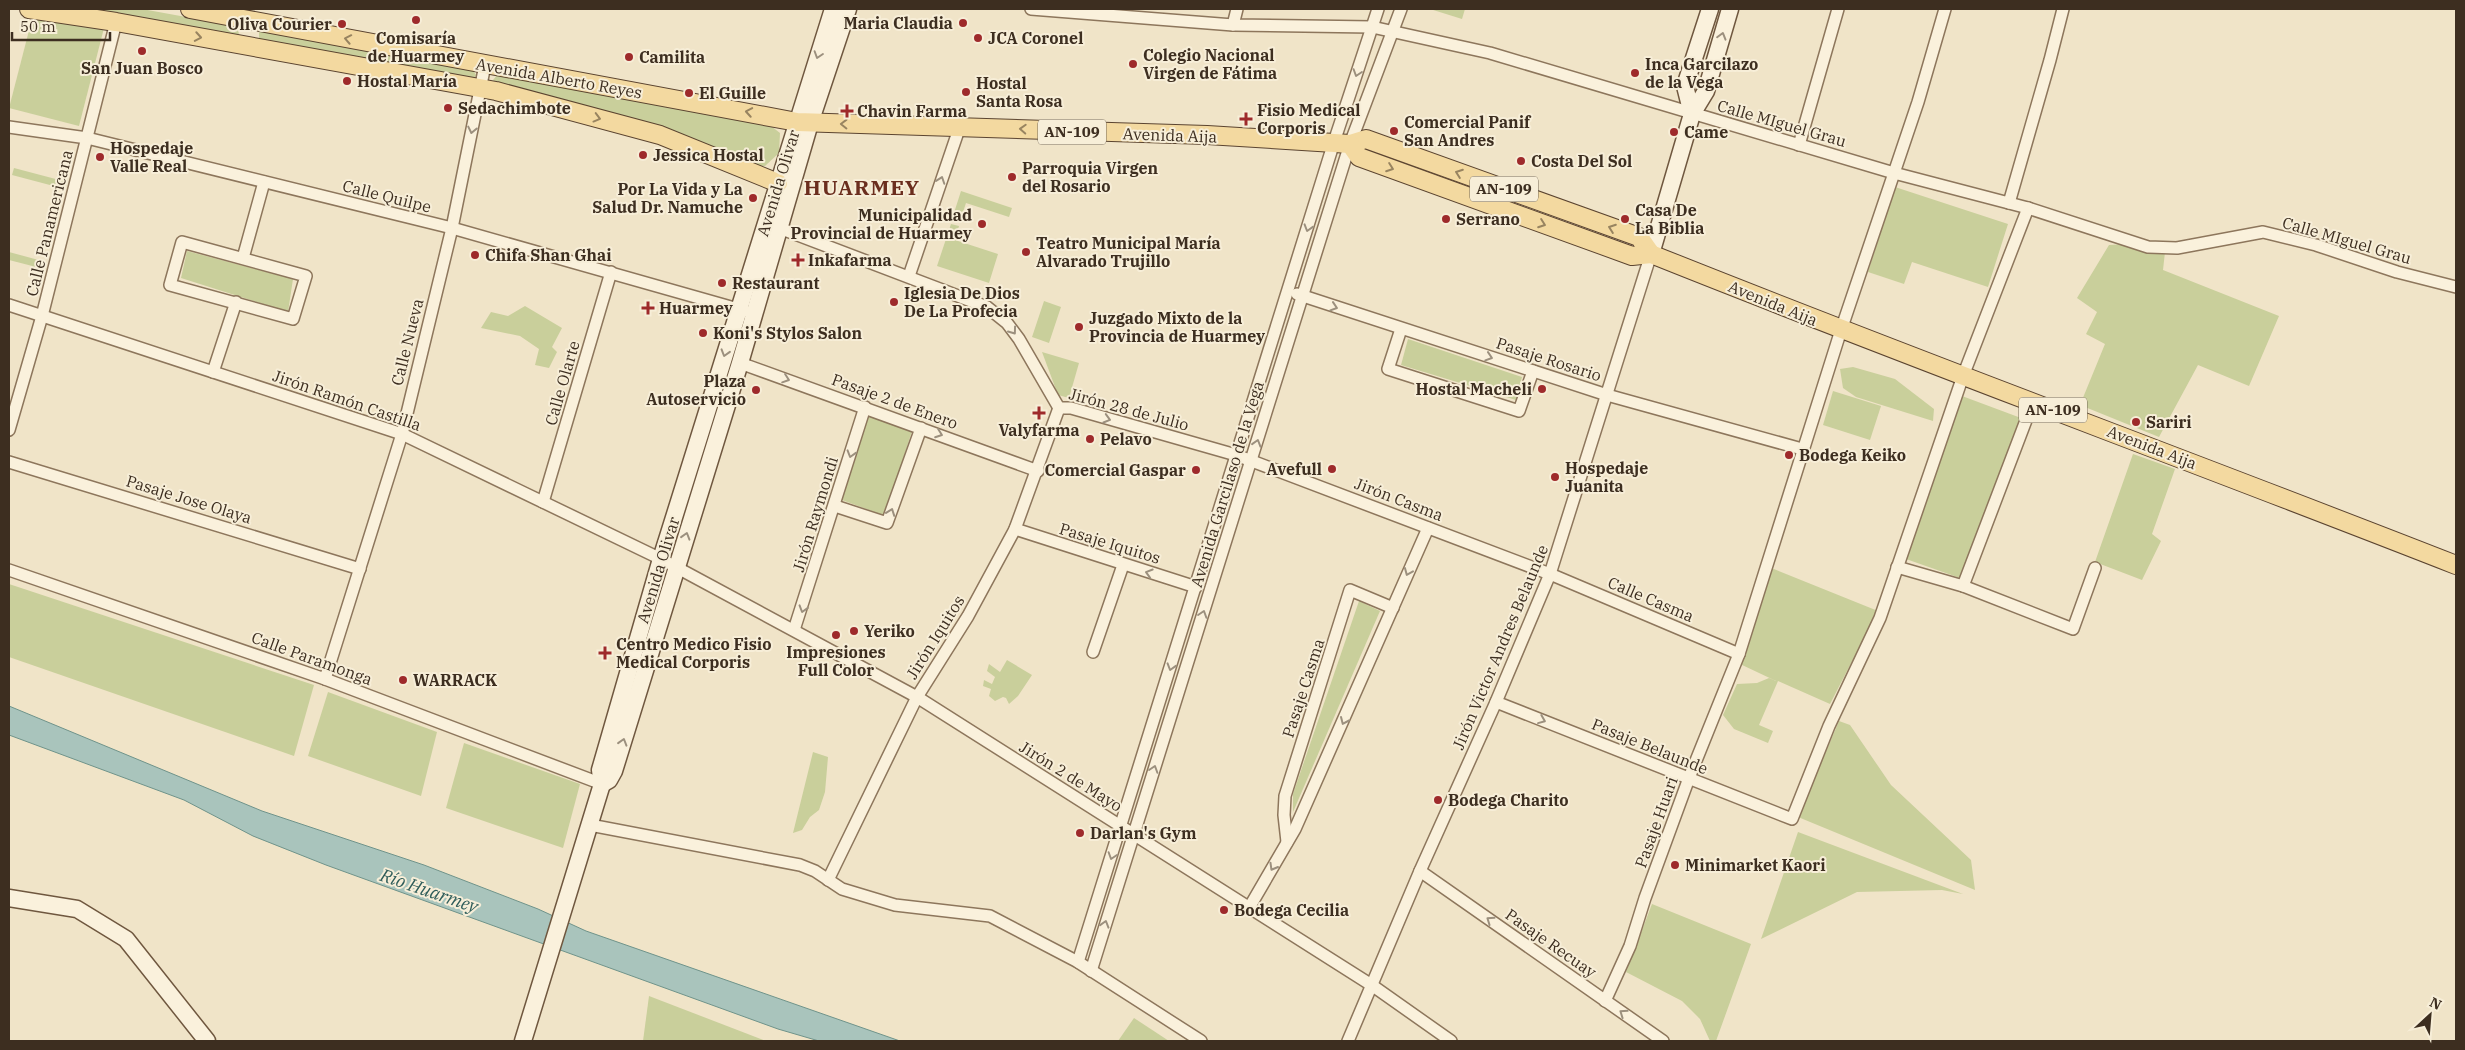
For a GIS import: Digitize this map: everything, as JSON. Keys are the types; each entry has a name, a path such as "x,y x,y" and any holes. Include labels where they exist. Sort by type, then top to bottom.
{"main road":[{"name":"Avenida Alberto Reyes","path":"29,9 116,22 480,89 660,135 778,183"},
{"name":"Avenida Alberto Reyes","path":"190,9 803,123"},
{"path":"246,46 250,20"},
{"name":"Avenida Aija","path":"803,123 960,126 1342,143 1366,140 1639,238 1651,254 1841,330 2456,564"}],"street":[{"name":"Avenida Olivar","path":"746,311 740,363 614,771 609,780 602,784 600,770 660,559 746,311 803,123 833,9"},
{"name":"Avenida Olivar","path":"772,226 778,183 848,9"},
{"name":"Calle MIguel Grau","path":"1030,9 1232,25 1372,27 1490,53 1894,173 2028,208 2148,247 2177,248 2262,232 2316,245 2397,272 2456,288"},
{"path":"1232,25 1237,9"},
{"name":"Avenida Garcilaso de la Vega","path":"1091,971 1303,296 1378,9"},
{"name":"Avenida Garcilaso de la Vega","path":"1078,962 1288,292 1342,143 1393,33 1401,9"},
{"path":"1692,114 1685,86 1710,9"},
{"path":"1651,254 1692,114 1706,91 1730,9"},
{"path":"1799,145 1838,9"},
{"name":"Pasaje Huari","path":"1605,1001 1630,946 1645,898 1739,654 1802,449 1918,102 1945,9"},
{"path":"2009,203 2063,9"},
{"name":"Calle Panamericana","path":"9,430 42,316 116,22"},
{"name":"Calle Nueva","path":"325,679 402,434 452,228 485,65"},
{"path":"909,276 960,126"},
{"name":"Calle Quilpe","path":"9,127 87,138 452,228 746,311"},
{"path":"243,258 264,182"},
{"path":"2028,208 1963,376 1897,567 1963,586 2073,629 2095,568"},
{"name":"Jirón 28 de Julio","path":"772,226 909,276 987,307 1007,324 1059,408 1071,408 1236,455"},
{"path":"182,242 243,258 306,276 293,319 170,285 182,242"},
{"name":"Jirón Victor Andres Belaunde","path":"1348,1041 1550,574 1651,254"},
{"name":"Calle Olarte","path":"543,502 611,272"},
{"name":"Pasaje Rosario","path":"1288,292 1607,395 1802,449"},
{"path":"213,372 236,302"},
{"name":"Jirón Ramón Castilla","path":"9,305 402,434 660,559"},
{"path":"1401,329 1388,369 1397,372 1519,411 1532,371"},
{"name":"Pasaje 2 de Enero","path":"740,363 1038,471"},
{"path":"1963,586 2033,402"},
{"name":"Jirón Raymondi","path":"794,630 865,407"},
{"name":"Jirón Iquitos","path":"828,880 917,697 968,616 1015,529 1038,471 1059,408"},
{"path":"835,506 887,523 921,428"},
{"name":"Jirón Casma","path":"1236,455 1550,574"},
{"name":"Pasaje Jose Olaya","path":"9,462 360,569"},
{"path":"1249,908 1287,842 1345,720 1428,528"},
{"name":"Pasaje Iquitos","path":"1015,529 1196,587"},
{"name":"Jirón 2 de Mayo","path":"660,559 917,697 1373,986 1451,1041"},
{"path":"1093,652 1123,565"},
{"name":"Pasaje Belaunde","path":"1496,702 1792,819 1829,726 1880,618 1897,567"},
{"name":"Calle Paramonga","path":"9,570 325,679 602,784"},
{"name":"Calle Casma","path":"1550,574 1739,654"},
{"name":"Pasaje Casma","path":"1287,842 1284,815 1285,796 1350,590 1393,608"},
{"path":"523,1041 602,784"},
{"path":"590,825 800,865 842,889 895,904 990,916 1078,962 1201,1041"},
{"name":"Pasaje Recuay","path":"1420,871 1663,1041"},
{"path":"9,898 77,909 126,939 207,1041"}],"green space":[{"path":"74,9 142,9 230,25 238,28 239,35 229,38"},
{"path":"1430,9 1465,9 1462,19"},
{"path":"33,15 104,28 79,126 9,108"},
{"path":"267,29 473,70 476,75 472,81 259,39 259,32"},
{"path":"498,74 762,119 780,133 779,153 765,166 753,166 497,85 493,80"},
{"path":"14,168 67,182 65,189 12,175"},
{"path":"1895,187 2008,224 1988,287 1912,262 1904,284 1868,272"},
{"path":"961,191 1012,208 1009,217 966,203 961,218 953,216"},
{"path":"951,224 959,226 955,240 998,254 989,283 937,266"},
{"path":"2127,244 2165,252 2163,270 2279,316 2249,386 2198,365 2159,437 2080,405 2105,344 2086,334 2097,312 2077,298 2109,245"},
{"path":"187,251 293,279 288,312 181,278"},
{"path":"9,252 46,262 44,269 9,260"},
{"path":"1044,301 1061,307 1049,343 1032,337"},
{"path":"525,306 562,328 552,347 557,352 549,368 535,365 539,349 520,336 481,328 491,312 508,316"},
{"path":"1408,339 1522,377 1516,400 1401,365"},
{"path":"1042,352 1079,363 1069,398 1058,395"},
{"path":"1853,367 1895,379 1934,409 1933,421 1856,397 1843,388 1840,369"},
{"path":"1833,391 1881,406 1870,440 1823,425"},
{"path":"1962,396 2021,418 1960,578 1906,559"},
{"path":"867,415 912,431 885,516 842,500"},
{"path":"2133,454 2175,469 2152,534 2161,541 2142,580 2095,562"},
{"path":"1769,567 1878,611 1830,704 1778,681 1759,725 1773,731 1768,743 1734,729 1723,715 1737,684 1757,683 1769,678 1776,681 1740,664"},
{"path":"9,584 314,685 294,756 9,657"},
{"path":"1359,601 1380,611 1293,812 1293,794"},
{"path":"1007,660 1032,675 1018,696 1009,704 1006,698 1003,697 995,701 989,696 991,689 983,686 984,680 992,684 995,677 987,671 989,664 1000,672"},
{"path":"328,692 437,732 421,796 308,756"},
{"path":"1839,721 1850,725 1891,785 1971,860 1975,890 1798,817"},
{"path":"464,743 580,784 563,848 446,808"},
{"path":"813,752 828,757 825,792 819,810 810,817 802,830 793,833"},
{"path":"1798,832 1963,894 1942,890 1857,892 1761,939"},
{"path":"1652,904 1751,944 1716,1041 1710,1041 1700,1019 1682,1001 1626,972"},
{"path":"649,996 766,1041 643,1041"},
{"path":"1134,1018 1169,1041 1118,1041"}],"water":[{"name":"Río Huarmey","path":"9,706 262,811 424,865 538,909 586,931 900,1041 819,1041 778,1029 326,865 253,836 184,800 9,735"}],"place":[{"name":"Comisaría de Huarmey","path":"416,20"},
{"name":"Maria Claudia","path":"963,23"},
{"name":"Oliva Courier","path":"342,24"},
{"name":"JCA Coronel","path":"978,38"},
{"name":"San Juan Bosco","path":"142,51"},
{"name":"Camilita","path":"629,57"},
{"name":"Colegio Nacional Virgen de Fátima","path":"1133,64"},
{"name":"Inca Garcilazo de la Vega","path":"1635,73"},
{"name":"Hostal María","path":"347,81"},
{"name":"Hostal Santa Rosa","path":"966,92"},
{"name":"El Guille","path":"689,93"},
{"name":"Sedachimbote","path":"448,108"},
{"name":"Chavin Farma","path":"847,111"},
{"name":"Fisio Medical Corporis","path":"1246,119"},
{"name":"Comercial Panif San Andres","path":"1394,131"},
{"name":"Came","path":"1674,132"},
{"name":"Jessica Hostal","path":"643,155"},
{"name":"Hospedaje Valle Real","path":"100,157"},
{"name":"Costa Del Sol","path":"1521,161"},
{"name":"Parroquia Virgen del Rosario","path":"1012,177"},
{"name":"Por La Vida y La Salud Dr. Namuche","path":"753,198"},
{"name":"Serrano","path":"1446,219"},
{"name":"Casa De La Biblia","path":"1625,219"},
{"name":"Municipalidad Provincial de Huarmey","path":"982,224"},
{"name":"Teatro Municipal María Alvarado Trujillo","path":"1026,252"},
{"name":"Chifa Shan Ghai","path":"475,255"},
{"name":"Inkafarma","path":"798,260"},
{"name":"Restaurant","path":"722,283"},
{"name":"Iglesia De Dios De La Profecia","path":"894,302"},
{"name":"Huarmey","path":"648,308"},
{"name":"Juzgado Mixto de la Provincia de Huarmey","path":"1079,327"},
{"name":"Koni's Stylos Salon","path":"703,333"},
{"name":"Hostal Macheli","path":"1542,389"},
{"name":"Plaza Autoservicio","path":"756,390"},
{"name":"Valyfarma","path":"1039,413"},
{"name":"Sariri","path":"2136,422"},
{"name":"Pelavo","path":"1090,439"},
{"name":"Bodega Keiko","path":"1789,455"},
{"name":"Avefull","path":"1332,469"},
{"name":"Comercial Gaspar","path":"1196,470"},
{"name":"Hospedaje Juanita","path":"1555,477"},
{"name":"Yeriko","path":"854,631"},
{"name":"Impresiones Full Color","path":"836,635"},
{"name":"Centro Medico Fisio Medical Corporis","path":"605,653"},
{"name":"WARRACK","path":"403,680"},
{"name":"Bodega Charito","path":"1438,800"},
{"name":"Darlan's Gym","path":"1080,833"},
{"name":"Minimarket Kaori","path":"1675,865"},
{"name":"Bodega Cecilia","path":"1224,910"}],"district":[{"name":"HUARMEY","path":"862,188"}]}
